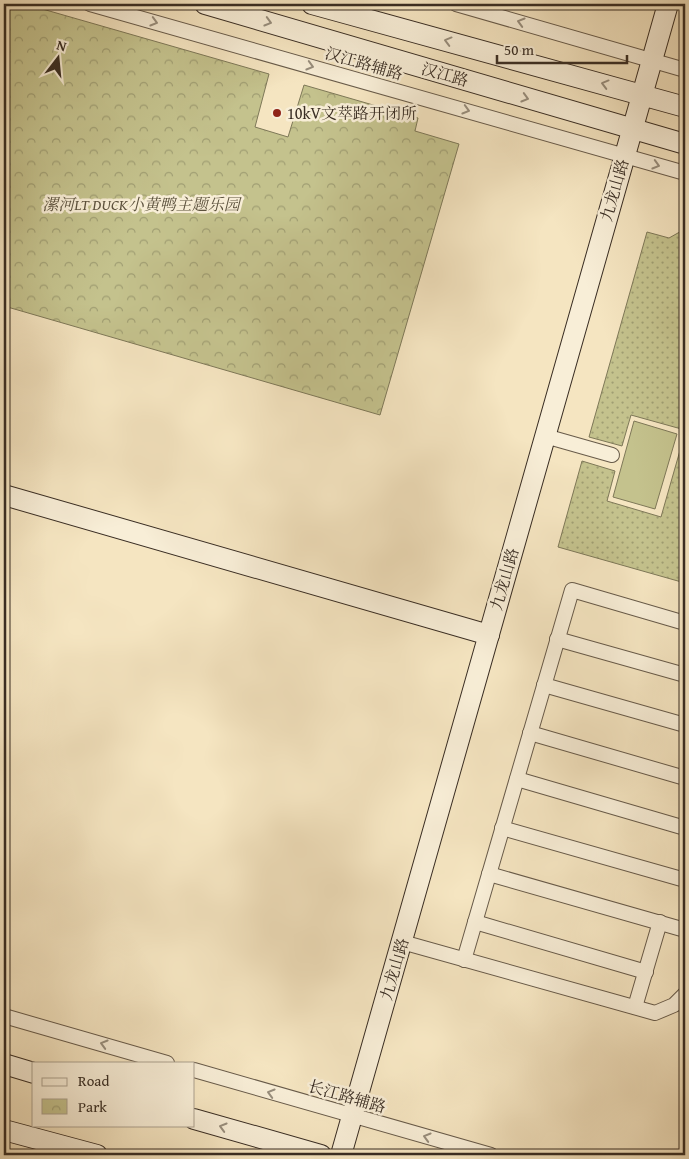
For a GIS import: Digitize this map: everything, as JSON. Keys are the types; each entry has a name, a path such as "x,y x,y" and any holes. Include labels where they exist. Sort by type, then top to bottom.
{"street":[{"name":"汉江路辅路","path":"90,4 685,173"},
{"name":"汉江路","path":"205,4 685,144"},
{"name":"汉江路","path":"312,4 685,107"},
{"path":"456,4 685,70"},
{"name":"九龙山路","path":"342,1155 631,129 668,4"},
{"path":"545,436 612,455"},
{"path":"4,495 489,635"},
{"path":"464,960 572,590 685,623"},
{"path":"557,639 685,675"},
{"path":"544,684 685,725"},
{"path":"530,733 685,778"},
{"path":"517,779 685,828"},
{"path":"502,828 685,880"},
{"path":"489,874 685,930"},
{"path":"475,922 646,972"},
{"path":"635,1007 660,922"},
{"path":"402,942 655,1013 674,1005 685,994"},
{"path":"4,1016 164,1062"},
{"path":"4,1064 32,1072"},
{"name":"长江路辅路","path":"195,1070 491,1155"},
{"path":"195,1119 320,1155"},
{"path":"4,1130 97,1155"}],"green space":[{"name":"漯河LT DUCK小黄鸭主题乐园","path":"4,4 25,4 269,74 255,127 288,137 304,85 418,118 415,131 459,144 380,415 4,306"},
{"path":"685,229 685,430 631,415 622,446 589,437 647,232 669,238"},
{"path":"634,421 677,434 655,509 613,497"},
{"path":"685,433 685,583 558,547 582,461 615,471 607,501 661,517"}],"place":[{"name":"10kV文萃路开闭所","path":"277,113"}]}
